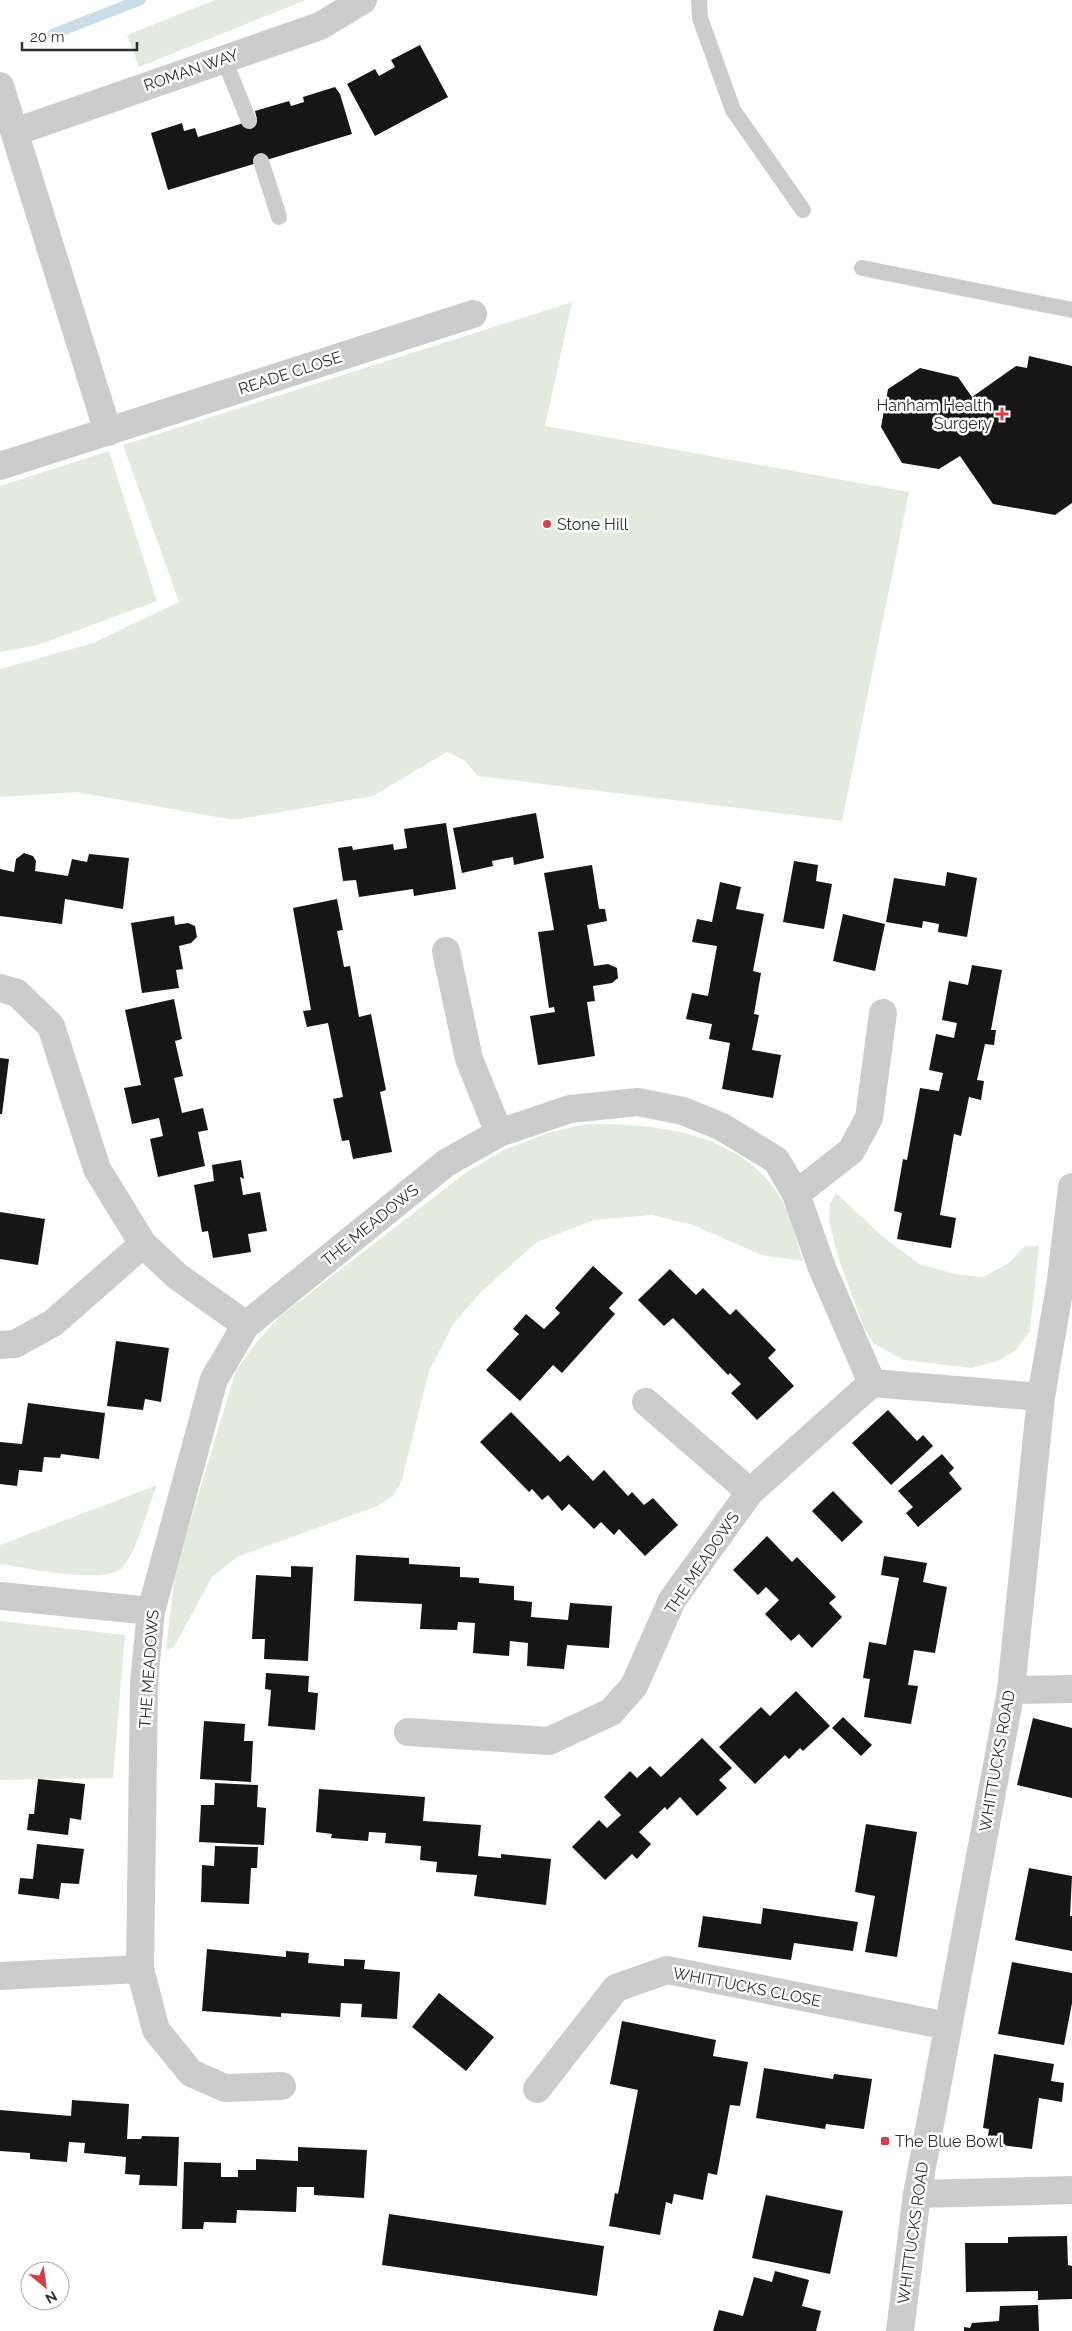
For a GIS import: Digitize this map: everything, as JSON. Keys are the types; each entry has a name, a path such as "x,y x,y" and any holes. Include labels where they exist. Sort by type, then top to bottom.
{"street":[{"name":"ROMAN WAY","path":"15,132 320,26 363,0"},
{"path":"0,86 108,432"},
{"name":"READE CLOSE","path":"0,466 473,314"},
{"path":"446,951 469,1059 499,1133"},
{"path":"0,988 17,993 51,1026 97,1169 143,1244 177,1276 246,1326"},
{"path":"796,1194 851,1151 869,1118 883,1013"},
{"name":"THE MEADOWS","path":"282,2086 225,2088 191,2073 156,2030 140,1969 144,1683 151,1611 214,1379 246,1326 446,1163 499,1133 570,1109 638,1102 683,1111 722,1128 776,1160 796,1194 822,1268 872,1383 750,1492 672,1600 634,1686 610,1712 549,1741 408,1732"},
{"name":"WHITTUCKS ROAD","path":"900,2331 917,2194 1011,1690 1042,1396 1067,1280 1072,1187"},
{"path":"0,1345 15,1344 53,1323 143,1244"},
{"path":"872,1383 1042,1396"},
{"path":"646,1402 750,1492"},
{"path":"0,1596 151,1611"},
{"path":"1011,1690 1072,1689"},
{"path":"0,1976 140,1969"},
{"name":"WHITTUCKS CLOSE","path":"537,2089 616,1988 667,1970 948,2026"},
{"path":"917,2194 1072,2190"}],"lane":[{"path":"699,0 700,18 733,110 803,210"},
{"path":"224,59 249,121"},
{"path":"261,161 279,217"},
{"path":"862,268 1072,310"}],"shaded area":[{"path":"215,0 306,0 139,67 127,35"},
{"path":"572,302 545,426 909,492 842,821 478,776 464,760 447,752 373,796 234,820 76,792 0,797 0,669 93,643 179,602 123,445"},
{"path":"109,451 157,601 38,645 0,652 0,486"},
{"path":"586,1124 641,1126 669,1130 696,1136 721,1146 744,1159 765,1177 782,1200 786,1207 803,1261 761,1255 693,1225 652,1215 594,1220 537,1242 482,1291 454,1323 429,1371 402,1480 394,1495 375,1507 237,1557 212,1577 174,1647 166,1650 175,1572 236,1370 257,1342 279,1317 468,1171 506,1149 551,1132"},
{"path":"836,1193 881,1235 919,1264 955,1274 983,1277 1009,1263 1025,1246 1039,1246 1030,1331 1016,1350 998,1361 971,1368 904,1360 874,1344 864,1328 838,1257 829,1221 830,1204"},
{"path":"157,1485 136,1543 121,1569 111,1573 81,1575 0,1564 0,1545"},
{"path":"0,1621 125,1635 113,1778 0,1780"}],"building":[{"path":"420,45 448,97 375,136 347,84 375,69 379,76 395,67 391,60"},
{"path":"335,87 340,94 352,134 168,190 151,133 182,123 184,131 195,128 198,137 257,119 255,111 289,101 291,106 304,102 303,97"},
{"path":"1029,356 1072,366 1072,503 1055,515 993,504 960,456 939,469 902,463 881,427 888,389 920,368 958,377 972,397 1016,366 1027,368"},
{"path":"536,813 544,858 514,865 513,857 492,861 493,866 462,873 453,828"},
{"path":"446,823 456,889 414,896 413,889 359,897 356,880 343,881 338,848 352,846 353,850 393,844 394,850 407,848 404,829"},
{"path":"24,853 33,856 36,861 35,871 68,876 72,859 87,862 89,854 129,858 123,909 65,899 62,924 0,916 0,869 14,872 16,859"},
{"path":"794,861 818,865 816,881 832,884 824,929 783,922"},
{"path":"592,865 599,909 605,909 607,921 587,925 594,966 608,964 617,968 618,978 612,983 593,986 595,1001 587,1002 595,1056 538,1065 530,1016 555,1012 554,1007 549,1008 538,932 554,930 544,873"},
{"path":"947,872 977,878 967,937 938,932 939,924 923,921 922,928 886,922 894,878 945,886"},
{"path":"720,882 741,887 736,909 764,914 753,971 761,973 754,1014 759,1015 752,1050 781,1055 773,1098 722,1089 730,1043 709,1039 712,1024 686,1019 692,993 708,996 717,946 692,942 697,919 712,922"},
{"path":"337,899 343,930 337,931 344,967 350,966 359,1017 371,1014 386,1090 380,1092 392,1152 353,1159 349,1140 342,1141 333,1099 343,1097 328,1023 307,1027 303,1011 311,1010 293,908"},
{"path":"843,914 885,924 875,971 833,961"},
{"path":"174,916 175,925 188,923 195,926 197,937 191,943 179,946 183,969 176,970 179,988 142,993 131,923"},
{"path":"972,965 1002,970 991,1030 996,1030 994,1045 985,1044 977,1080 984,1081 981,1100 969,1097 961,1136 954,1134 940,1215 956,1218 951,1248 897,1239 902,1213 894,1211 903,1159 907,1160 920,1088 939,1091 943,1073 929,1070 936,1034 954,1038 957,1023 942,1020 949,981 968,985"},
{"path":"174,999 182,1039 175,1041 183,1076 174,1078 182,1113 203,1108 208,1130 198,1132 205,1166 158,1177 150,1139 163,1136 159,1118 132,1124 124,1088 141,1085 125,1010"},
{"path":"0,1058 9,1059 2,1114 0,1114"},
{"path":"241,1160 244,1179 240,1177 243,1195 260,1192 267,1231 248,1234 251,1252 213,1258 208,1231 202,1232 194,1185 214,1181 212,1165"},
{"path":"0,1212 45,1219 38,1265 0,1259"},
{"path":"593,1266 623,1293 609,1308 615,1314 562,1373 553,1365 520,1401 486,1370 519,1334 513,1329 526,1314 544,1329 560,1313 555,1308"},
{"path":"670,1269 696,1295 703,1288 730,1315 736,1309 776,1350 768,1358 794,1386 757,1420 731,1393 741,1384 730,1373 728,1375 673,1318 664,1326 638,1300"},
{"path":"116,1341 169,1348 161,1402 145,1399 143,1410 107,1406"},
{"path":"28,1403 105,1413 99,1459 61,1454 60,1458 44,1457 42,1472 19,1470 17,1486 0,1484 0,1442 22,1444"},
{"path":"888,1410 917,1441 923,1435 933,1446 891,1485 852,1443"},
{"path":"511,1412 560,1462 568,1455 593,1481 604,1470 628,1496 632,1492 644,1505 653,1498 678,1525 645,1556 619,1529 614,1535 601,1522 594,1529 569,1504 562,1511 548,1495 542,1500 532,1489 529,1492 480,1442"},
{"path":"942,1454 954,1468 949,1473 962,1489 918,1527 906,1513 913,1507 898,1491"},
{"path":"833,1491 863,1522 842,1542 812,1511"},
{"path":"767,1536 792,1562 797,1557 836,1597 829,1603 842,1617 812,1648 799,1634 791,1641 765,1614 779,1600 766,1587 758,1595 733,1570"},
{"path":"356,1555 409,1558 409,1564 460,1567 460,1577 479,1578 479,1583 514,1586 514,1600 532,1602 531,1617 568,1620 570,1603 612,1606 609,1648 567,1645 564,1669 527,1666 528,1643 510,1641 509,1656 473,1653 475,1623 458,1622 457,1630 420,1629 422,1604 354,1601"},
{"path":"884,1556 927,1563 923,1582 947,1587 935,1653 914,1650 908,1685 918,1686 911,1724 864,1717 870,1679 863,1678 869,1642 886,1645 899,1578 881,1575"},
{"path":"291,1566 313,1567 308,1661 264,1659 265,1639 252,1639 256,1575 291,1577"},
{"path":"266,1673 309,1676 308,1692 318,1693 315,1730 268,1726 271,1690 265,1689"},
{"path":"796,1691 830,1726 803,1751 800,1748 789,1759 785,1755 755,1784 719,1747 761,1707 770,1716"},
{"path":"843,1717 872,1745 861,1756 832,1728"},
{"path":"1033,1718 1072,1728 1072,1798 1017,1785"},
{"path":"204,1721 245,1724 244,1741 253,1741 251,1782 200,1779"},
{"path":"702,1738 732,1768 719,1780 727,1788 697,1816 680,1797 667,1810 665,1807 639,1832 651,1844 637,1859 632,1854 605,1880 572,1847 599,1820 607,1828 621,1815 604,1797 630,1771 637,1778 650,1766 661,1777"},
{"path":"38,1779 85,1784 81,1820 70,1818 68,1835 27,1830 29,1814 34,1814"},
{"path":"215,1783 258,1785 257,1807 266,1808 264,1845 199,1842 201,1805 214,1805"},
{"path":"319,1789 425,1797 423,1821 481,1825 478,1856 501,1858 501,1854 551,1859 546,1905 474,1896 477,1875 436,1872 437,1862 420,1860 421,1846 385,1843 386,1833 369,1832 368,1841 331,1838 332,1834 316,1832"},
{"path":"866,1824 917,1832 897,1957 865,1952 875,1896 855,1892"},
{"path":"37,1844 84,1849 79,1884 61,1883 59,1899 18,1894 20,1878 33,1879"},
{"path":"215,1846 258,1847 257,1868 251,1868 249,1904 201,1902 202,1865 214,1866"},
{"path":"1029,1868 1072,1876 1070,1916 1072,1916 1072,1951 1015,1940"},
{"path":"763,1908 858,1922 853,1951 794,1943 791,1960 698,1947 703,1916 761,1924"},
{"path":"207,1949 286,1957 286,1951 309,1953 308,1963 344,1966 344,1959 365,1960 364,1969 400,1972 397,2019 361,2017 362,2004 341,2003 340,2017 281,2013 281,2017 202,2011"},
{"path":"1012,1962 1072,1973 1072,2003 1064,2045 998,2034"},
{"path":"439,1993 494,2037 466,2071 412,2027"},
{"path":"622,2021 716,2040 713,2056 748,2062 740,2106 730,2105 717,2175 708,2173 703,2200 674,2194 672,2204 666,2202 660,2235 609,2226 615,2193 618,2194 638,2090 610,2084"},
{"path":"994,2054 1054,2064 1051,2081 1064,2083 1062,2102 1039,2098 1032,2149 987,2143 989,2129 983,2128"},
{"path":"764,2068 833,2079 834,2074 872,2079 864,2129 826,2124 825,2129 756,2118"},
{"path":"72,2100 129,2104 127,2139 141,2139 142,2136 179,2137 177,2186 139,2185 140,2175 125,2174 126,2157 84,2153 85,2143 69,2142 67,2162 30,2159 30,2153 0,2151 0,2110 71,2116"},
{"path":"298,2147 367,2150 364,2198 314,2195 314,2187 297,2187 296,2212 237,2210 236,2223 204,2222 203,2229 182,2229 184,2162 221,2163 221,2177 238,2177 238,2170 256,2170 256,2159 298,2161"},
{"path":"766,2195 843,2211 830,2274 752,2258"},
{"path":"389,2214 604,2246 597,2296 382,2265"},
{"path":"1067,2236 1068,2265 1072,2266 1072,2299 1038,2300 1038,2291 966,2292 965,2243 1008,2243 1008,2237"},
{"path":"775,2271 809,2280 802,2306 821,2311 816,2331 713,2331 719,2310 743,2316 754,2277 772,2282"},
{"path":"1038,2305 1039,2331 964,2331 964,2327 970,2328 972,2323 999,2321 1000,2306"}],"waterway":[{"path":"53,34 140,0"}],"place":[{"name":"Hanham Health Surgery","path":"1002,414"},
{"name":"Stone Hill","path":"547,524"},
{"name":"The Blue Bowl","path":"885,2141"}]}
